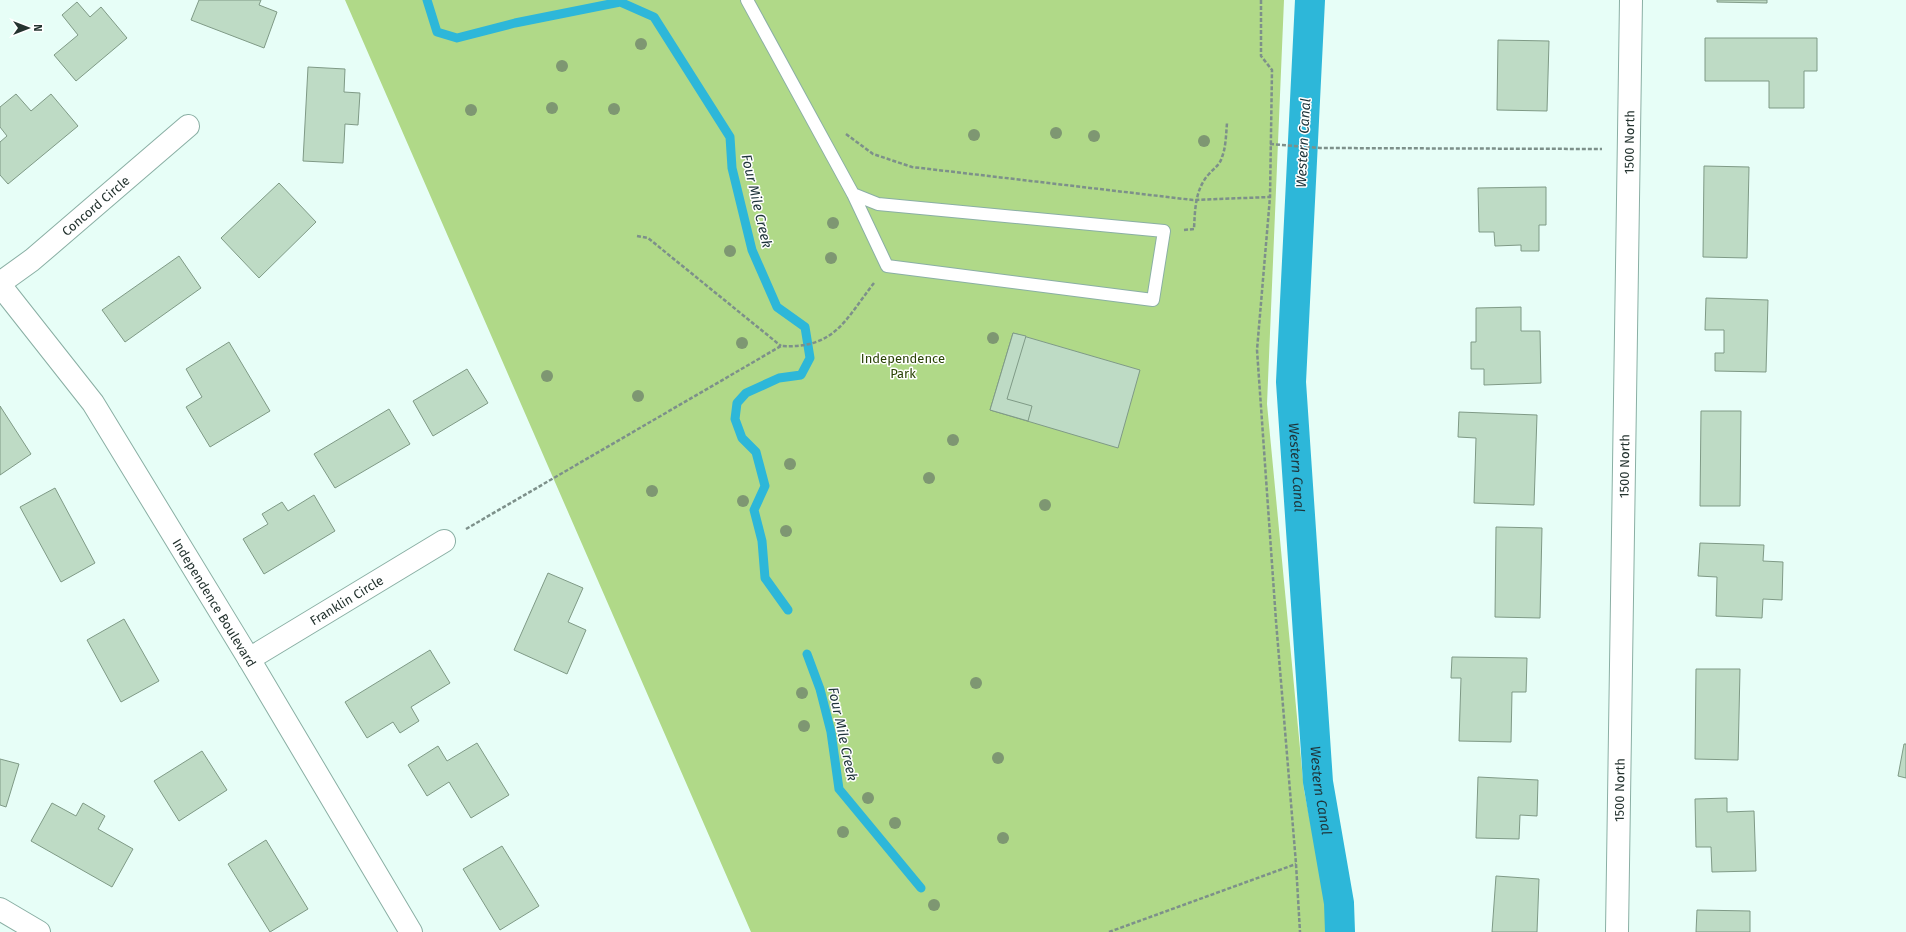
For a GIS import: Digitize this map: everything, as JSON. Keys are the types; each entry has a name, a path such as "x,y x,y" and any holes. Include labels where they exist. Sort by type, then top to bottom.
{"street":[{"name":"1500 North","path":"1616,932 1631,0"},
{"name":"Concord Circle","path":"0,284 32,260 188,126"},
{"name":"Independence Boulevard","path":"0,284 93,403 249,660 411,932"},
{"name":"Franklin Circle","path":"249,660 444,541"},
{"path":"0,909 39,932"}],"lane":[{"path":"747,0 853,194 887,266 1153,300 1164,231 878,204 853,194"}],"path":[{"path":"1261,0 1261,56 1272,70 1270,197 1258,350 1276,621 1296,864 1300,932"},
{"path":"1164,231 1194,229 1195,200 1208,174 1218,166 1222,157 1227,123"},
{"path":"845,133 873,154 912,167 1195,200 1270,197"},
{"path":"1270,144 1320,148 1602,149"},
{"path":"637,236 648,238 781,346"},
{"path":"444,541 781,346 797,347 823,341 838,330 887,266"},
{"path":"1109,932 1296,864"}],"green space":[{"name":"Independence Park","path":"345,0 1284,0 1267,404 1304,790 1329,915 1329,932 751,932"}],"building":[{"path":"199,0 261,0 259,5 277,12 264,48 191,20"},
{"path":"1717,0 1767,0 1767,3 1717,2"},
{"path":"77,2 90,17 101,7 127,38 76,81 54,55 78,35 62,15"},
{"path":"1705,38 1817,38 1817,71 1804,71 1804,108 1769,108 1769,81 1705,81"},
{"path":"1498,40 1549,41 1547,111 1497,110"},
{"path":"308,67 345,69 344,92 360,93 358,125 345,124 343,163 303,161"},
{"path":"16,94 31,111 51,94 78,126 8,184 0,175 0,142 7,136 0,127 0,107"},
{"path":"1704,166 1749,167 1747,258 1703,257"},
{"path":"279,183 316,222 259,278 221,238"},
{"path":"1546,187 1546,225 1539,225 1539,251 1521,251 1521,245 1495,246 1494,232 1479,232 1478,188"},
{"path":"179,256 201,288 125,342 102,310"},
{"path":"1706,298 1768,300 1766,372 1715,371 1715,353 1724,353 1724,330 1705,330"},
{"path":"1521,307 1521,331 1540,331 1541,383 1484,385 1484,369 1471,369 1471,342 1476,342 1476,308"},
{"path":"1013,333 1140,370 1118,448 990,410"},
{"path":"1013,333 1026,336 1007,399 1032,406 1028,421 990,410"},
{"path":"229,342 270,411 210,447 186,407 202,397 186,369"},
{"path":"467,369 488,403 433,436 413,401"},
{"path":"0,406 31,454 0,475"},
{"path":"389,409 410,444 335,488 314,454"},
{"path":"1701,411 1741,411 1740,506 1700,506"},
{"path":"1459,412 1537,415 1534,505 1474,503 1476,438 1458,437"},
{"path":"55,488 95,563 61,582 20,507"},
{"path":"314,495 335,531 264,574 243,539 268,524 262,514 282,502 288,511"},
{"path":"1496,527 1542,528 1540,618 1495,617"},
{"path":"1700,543 1764,545 1763,561 1783,562 1782,600 1763,599 1762,618 1716,616 1717,577 1698,576"},
{"path":"548,573 583,588 568,622 586,630 567,674 514,650"},
{"path":"124,619 159,681 121,702 87,640"},
{"path":"430,650 450,683 411,707 419,721 400,733 393,722 367,738 345,702"},
{"path":"1452,657 1527,658 1526,692 1512,692 1511,742 1459,741 1461,678 1451,678"},
{"path":"1696,669 1740,669 1738,760 1695,759"},
{"path":"477,743 509,795 471,818 449,782 427,796 408,765 438,746 447,761"},
{"path":"1904,744 1906,744 1906,778 1898,776"},
{"path":"202,751 227,790 179,821 154,781"},
{"path":"0,759 19,764 6,807 0,805"},
{"path":"1478,777 1538,780 1537,816 1520,815 1519,839 1476,838"},
{"path":"1727,798 1727,812 1754,811 1756,871 1712,872 1711,847 1696,847 1695,799"},
{"path":"52,803 76,816 83,803 105,816 98,829 133,849 112,887 31,841"},
{"path":"266,840 308,909 270,932 228,864"},
{"path":"502,846 539,906 500,930 463,869"},
{"path":"1496,876 1539,879 1537,932 1492,932"},
{"path":"1697,910 1750,911 1750,932 1696,932"}],"waterway":[{"name":"Four Mile Creek","path":"427,0 437,32 457,38 515,23 620,2 654,17 730,137 732,168 752,250 777,307 805,327 810,358 801,375 779,378 746,393 737,403 735,419 742,438 756,452 765,486 754,510 762,541 765,578 788,610"},
{"name":"Western Canal","path":"1310,0 1291,382 1318,782 1339,903 1340,932"},
{"name":"Four Mile Creek","path":"807,654 820,689 831,732 839,789 921,888"}]}
